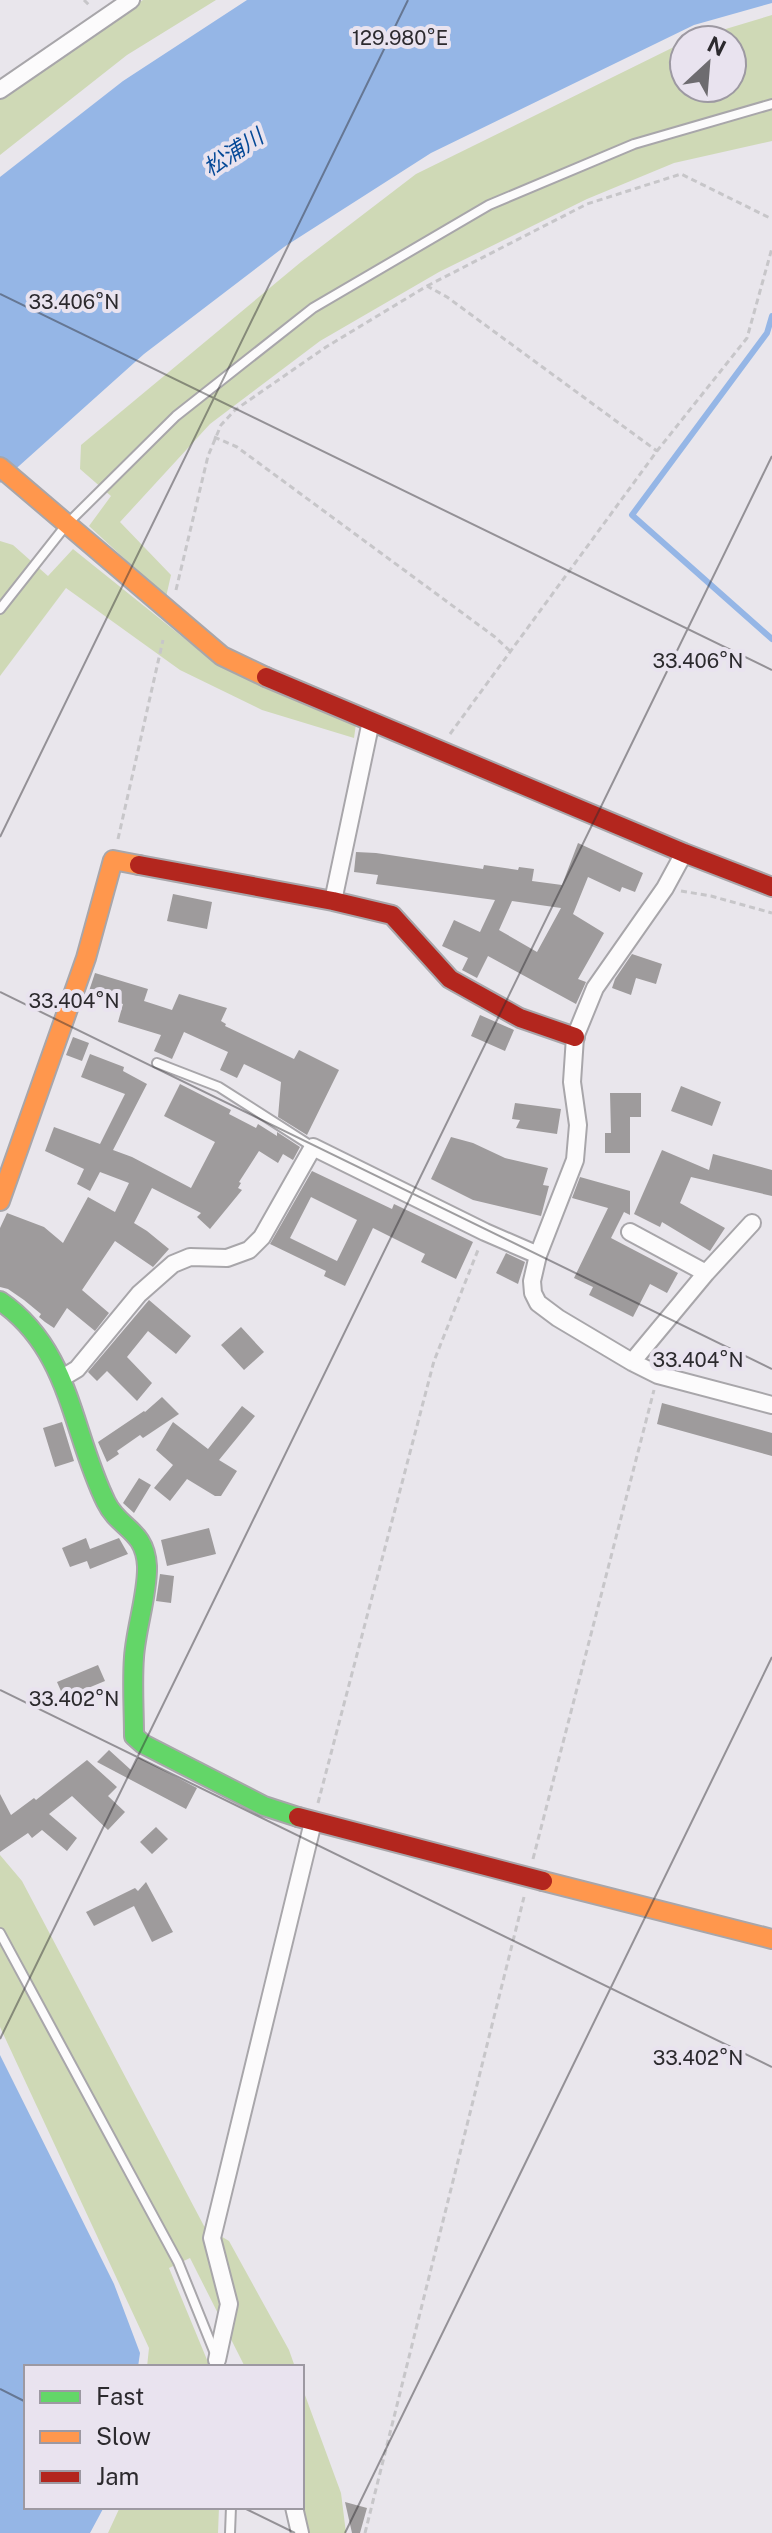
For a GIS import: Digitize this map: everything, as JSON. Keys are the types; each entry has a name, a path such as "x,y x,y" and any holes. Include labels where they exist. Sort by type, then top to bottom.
{"street":[{"path":"0,90 131,0"},
{"path":"0,467 222,656 284,686 772,887"},
{"path":"333,901 371,721"},
{"path":"684,853 665,888 595,988 575,1037 572,1082 578,1125 575,1160 538,1255 532,1281 533,1293 538,1303 558,1318 658,1375 772,1405"},
{"path":"0,1201 86,958 113,860 392,915 450,979 520,1018 575,1037"},
{"path":"62,1378 77,1369 139,1294 173,1264 190,1257 227,1258 249,1250 262,1237 313,1147 538,1255"},
{"path":"632,1362 752,1223"},
{"path":"630,1232 706,1273"},
{"path":"0,1301 16,1312 39,1337 62,1378 96,1482 108,1507 142,1541 147,1567 134,1656 134,1736 143,1744 264,1806 313,1822 772,1939"},
{"path":"218,2363 229,2304 212,2238 313,1822"},
{"path":"294,2509 300,2533"}],"lane":[{"path":"0,609 61,519 176,416 313,308 489,205 634,144 772,104"},
{"path":"157,1063 219,1087 313,1147"},
{"path":"0,1933 178,2262 218,2363"},
{"path":"230,2533 231,2509"}],"path":[{"path":"176,592 214,437 221,425 235,410 326,347 427,286 587,204 681,174 772,219"},
{"path":"439,750 657,451 747,338 772,248"},
{"path":"427,286 447,297 657,451"},
{"path":"214,437 237,447 495,637 511,652"},
{"path":"113,860 163,640"},
{"path":"665,888 711,896 772,913"},
{"path":"313,1822 434,1361 485,1232"},
{"path":"365,2533 658,1375"}],"green space":[{"path":"143,0 216,0 127,55 0,155 0,96 105,22"},
{"path":"772,15 772,141 674,163 587,199 439,272 320,341 210,424 120,522 171,575 166,597 89,526 111,496 80,469 81,445 301,262 416,174 668,50 668,104 748,104 748,24 742,24"},
{"path":"0,541 13,545 48,576 73,549 215,663 356,724 354,738 262,710 180,670 66,588 0,676"},
{"path":"0,1855 22,1881 204,2226 229,2241 294,2365 244,2365 190,2258 169,2268 209,2365 147,2365 149,2348 0,2027"},
{"path":"304,2392 341,2493 346,2533 309,2533 304,2509"},
{"path":"119,2509 219,2509 218,2533 108,2533"}],"water":[{"name":"松浦川","path":"247,0 772,0 772,3 698,24 668,24 668,38 431,153 284,247 144,354 0,483 0,177 123,81"},
{"path":"0,2055 114,2284 140,2353 138,2365 24,2365 24,2509 103,2509 90,2533 0,2533"}],"building":[{"path":"578,843 643,873 635,892 622,887 620,892 588,877 573,914 604,933 578,979 586,982 576,1004 488,956 477,978 462,970 468,958 442,946 454,920 480,932 495,900 376,884 378,875 354,872 356,852 483,869 484,865 534,869 532,881 562,885","holes":["512,901 561,908 537,952 499,930"]},
{"path":"173,894 212,902 207,929 167,921"},
{"path":"632,954 662,964 656,984 636,978 631,995 612,988"},
{"path":"95,973 148,989 144,1001 172,1010 179,994 227,1008 221,1021 225,1026 294,1059 299,1050 339,1070 307,1135 278,1117 281,1082 244,1064 237,1078 220,1070 228,1052 184,1032 172,1059 154,1051 161,1035 118,1022 123,1004 88,994"},
{"path":"480,1015 514,1030 505,1051 471,1036"},
{"path":"73,1037 89,1043 82,1061 66,1055"},
{"path":"90,1054 124,1067 123,1071 147,1084 113,1150 191,1188 215,1142 164,1116 180,1084 231,1110 229,1114 256,1128 258,1124 277,1136 277,1132 300,1147 293,1160 283,1154 278,1163 259,1151 239,1182 238,1188 242,1190 210,1229 197,1217 201,1213 152,1188 134,1223 169,1249 153,1267 115,1241 82,1290 109,1313 95,1331 67,1308 54,1328 24,1300 0,1287 0,1228 7,1213 44,1227 63,1243 88,1197 115,1212 129,1183 100,1172 90,1191 77,1184 84,1169 45,1151 54,1127 100,1144 125,1094 81,1077"},
{"path":"681,1086 721,1102 712,1126 671,1111"},
{"path":"610,1093 641,1093 641,1117 630,1117 630,1153 605,1153 605,1133 611,1133"},
{"path":"515,1103 561,1109 557,1134 516,1128 520,1120 512,1119"},
{"path":"451,1137 505,1158 548,1168 543,1185 549,1186 541,1216 473,1200 431,1179"},
{"path":"662,1150 709,1170 713,1154 772,1170 772,1196 691,1177 680,1203 725,1228 710,1251 662,1222 660,1227 634,1214"},
{"path":"312,1171 392,1209 394,1204 473,1242 456,1279 421,1262 425,1254 373,1228 345,1286 324,1276 326,1271 270,1244","holes":["311,1197 357,1220 337,1261 290,1238"]},
{"path":"580,1177 630,1191 630,1215 624,1212 611,1238 678,1273 667,1293 650,1284 633,1317 589,1295 593,1287 574,1278 608,1208 572,1198"},
{"path":"506,1253 525,1262 518,1284 496,1273"},
{"path":"149,1300 191,1336 176,1354 148,1331 127,1357 152,1383 137,1401 107,1371 97,1381 88,1372"},
{"path":"241,1327 264,1352 244,1370 221,1345"},
{"path":"162,1397 179,1414 143,1438 140,1435 107,1462 98,1442 145,1412"},
{"path":"662,1403 772,1433 772,1456 657,1424"},
{"path":"242,1406 255,1416 219,1460 237,1471 221,1496 215,1496 187,1479 170,1501 154,1488 173,1465 156,1450 173,1422 208,1449"},
{"path":"62,1422 74,1461 55,1467 43,1428"},
{"path":"139,1478 151,1485 134,1513 123,1503"},
{"path":"209,1528 216,1554 167,1566 161,1540"},
{"path":"86,1538 90,1549 119,1538 128,1554 90,1569 87,1561 70,1567 62,1548"},
{"path":"160,1574 174,1576 171,1603 156,1601"},
{"path":"98,1665 105,1681 64,1698 57,1682"},
{"path":"109,1750 131,1770 138,1757 197,1788 186,1809 97,1762"},
{"path":"87,1760 117,1787 108,1796 125,1812 108,1830 72,1796 49,1814 77,1838 67,1851 42,1830 32,1838 28,1833 0,1852 0,1794 11,1815 34,1798 36,1800"},
{"path":"156,1827 168,1839 152,1854 140,1842"},
{"path":"146,1882 173,1932 152,1942 134,1906 94,1926 86,1912 135,1888 138,1891"},
{"path":"345,2502 367,2508 360,2533 352,2533"}],"waterway":[{"path":"772,316 767,333 632,515 772,639"}],"traffic: fast":[{"path":"0,1301 24,1321 42,1343 56,1367 106,1502 142,1544 147,1566 134,1657 134,1736 143,1744 264,1806 298,1817"}],"traffic: slow":[{"path":"0,467 222,656 266,677"},
{"path":"0,1201 86,958 113,860 139,865"},
{"path":"543,1881 772,1939"}],"traffic: jam":[{"path":"266,677 772,887"},
{"path":"139,865 392,915 450,979 520,1018 575,1037"},
{"path":"298,1817 543,1881"}]}
